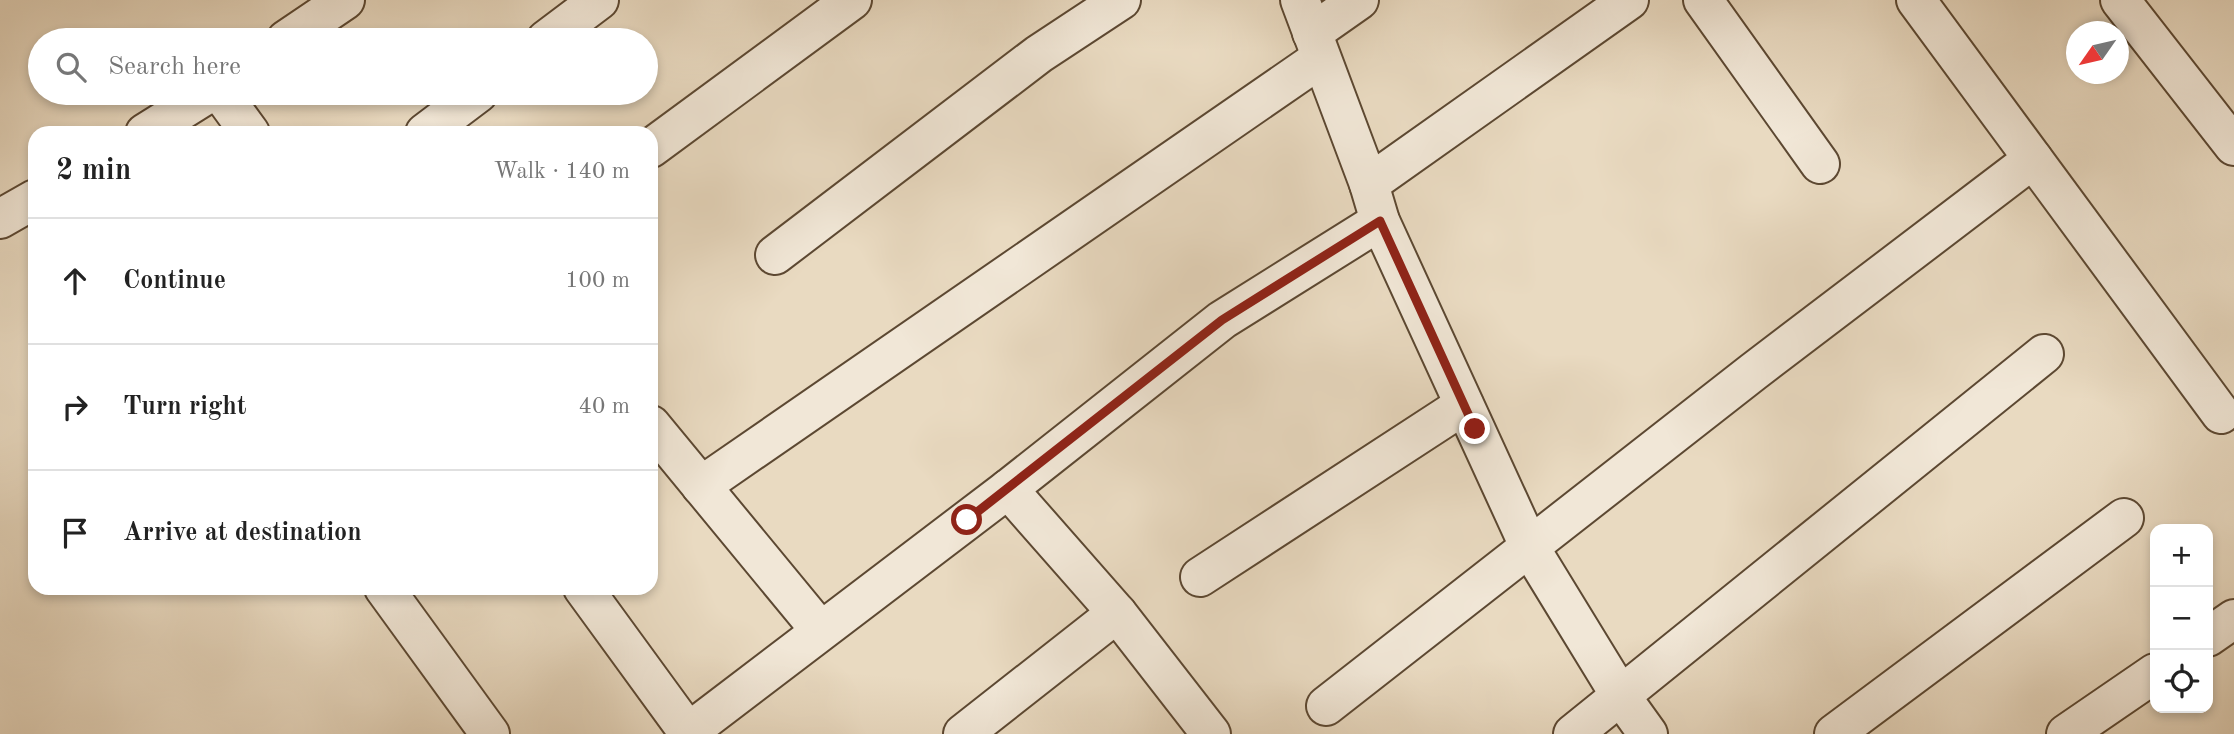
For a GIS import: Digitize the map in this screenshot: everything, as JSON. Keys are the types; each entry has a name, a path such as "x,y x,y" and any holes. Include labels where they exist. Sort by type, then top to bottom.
{"street":[{"path":"304,28 345,0"},
{"path":"562,28 599,0"},
{"path":"658,143 852,0"},
{"path":"775,256 1039,54 1121,0"},
{"path":"701,485 1311,30 1359,0"},
{"path":"1368,184 1629,0"},
{"path":"1703,0 1819,164"},
{"path":"1916,0 2221,414"},
{"path":"2120,0 2234,146"},
{"path":"1311,30 1380,221 1530,548 1620,695 1648,734"},
{"path":"156,126 190,105"},
{"path":"230,105 245,126"},
{"path":"434,126 462,105"},
{"path":"1326,706 1753,372 2033,159"},
{"path":"0,219 28,203"},
{"path":"588,595 687,733 1008,489 1222,320 1380,221"},
{"path":"1573,734 2043,354"},
{"path":"1200,577 1464,405"},
{"path":"658,433 820,630"},
{"path":"1008,489 1117,613 1210,734"},
{"path":"1834,734 2124,518"},
{"path":"389,595 490,734"},
{"path":"963,734 1117,613"},
{"path":"2213,634 2234,619"},
{"path":"2081,730 2150,677"}],"route":[{"path":"967,520 1222,320 1380,221 1475,429"}]}
